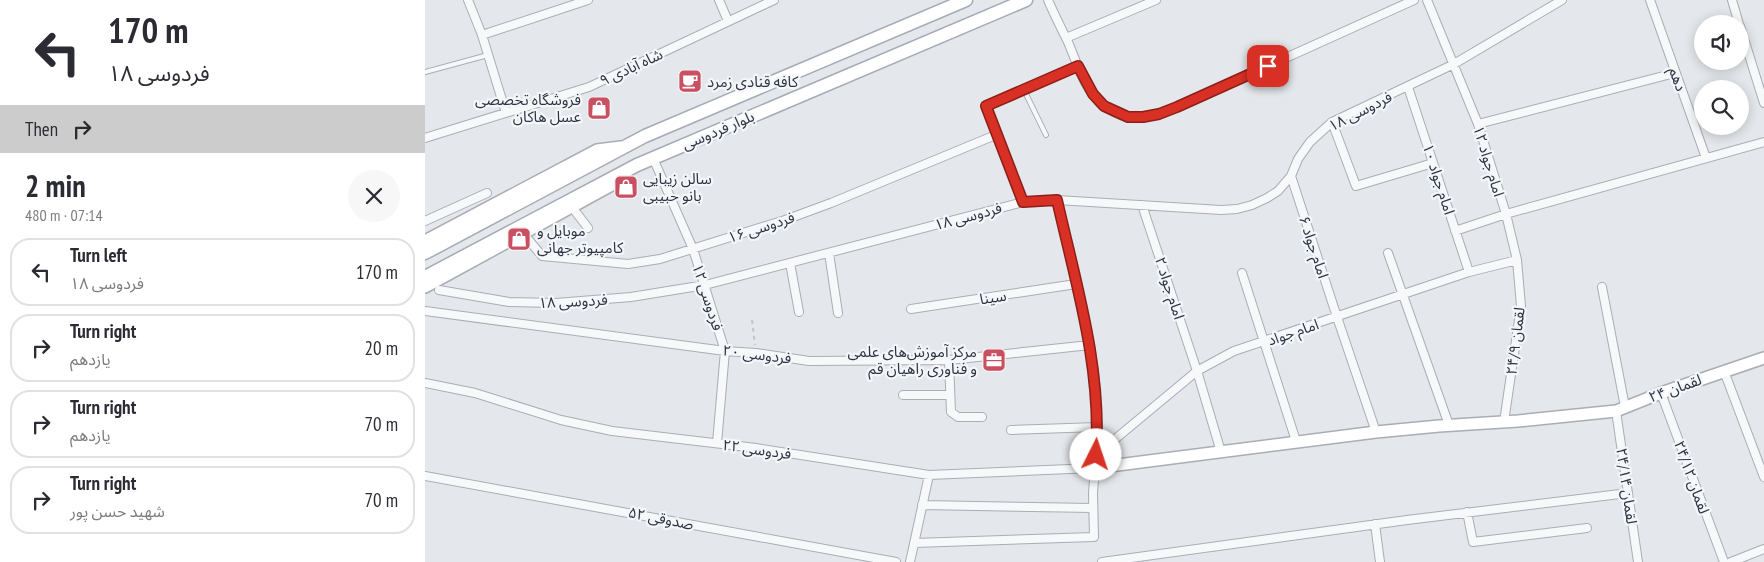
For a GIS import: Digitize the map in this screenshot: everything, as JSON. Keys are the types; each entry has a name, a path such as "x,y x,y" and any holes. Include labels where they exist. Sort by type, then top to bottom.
{"main road":[{"name":"بلوار فردوسی","path":"626,147 654,132 966,0"},
{"name":"بلوار فردوسی","path":"637,165 1026,0"},
{"path":"425,253 626,147"},
{"path":"425,277 637,165"}],"street":[{"path":"468,0 482,35 506,113"},
{"path":"482,35 588,0"},
{"path":"719,0 728,21"},
{"name":"شاه آبادی ۹","path":"425,138 589,87 774,0"},
{"path":"1048,0 1093,94 1104,106 1128,117 1159,114 1177,107 1414,0"},
{"path":"1066,38 1156,0"},
{"name":"امام جواد ۱۲","path":"1427,0 1478,124 1506,214 1517,260"},
{"name":"فردوسی ۱۸","path":"439,290 509,302 556,304 631,297 705,285 1023,202 1057,200 1221,210 1237,209 1267,198 1278,191 1291,176 1298,159 1310,142 1332,122 1454,64 1562,0"},
{"name":"دهم","path":"1651,0 1706,158"},
{"path":"1732,0 1737,15"},
{"path":"1749,55 1764,104"},
{"path":"1023,202 986,106 1078,66"},
{"path":"1478,124 1675,72"},
{"name":"امام جواد ۱۰","path":"1408,87 1469,272"},
{"path":"1332,122 1355,186 1433,163"},
{"name":"فردوسی ۱۶","path":"523,233 542,256 628,264 660,260 785,220 831,203 998,134"},
{"path":"1455,231 1506,214 1764,142"},
{"name":"بلوار فردوسی","path":"425,241 597,150 626,147"},
{"name":"فردوسی ۱۲","path":"653,158 693,249 725,351 717,443"},
{"name":"بلوار فردوسی","path":"425,287 619,181 637,165"},
{"name":"امام جواد ۶","path":"1291,176 1376,432"},
{"path":"425,221 487,193"},
{"path":"914,543 1094,536 1094,468 1098,427 1095,380 1090,345 1057,200"},
{"name":"امام جواد ۲","path":"1142,205 1197,371 1221,452"},
{"path":"572,207 588,228"},
{"path":"829,253 838,313"},
{"path":"1389,253 1449,425"},
{"name":"امام جواد","path":"1096,455 1197,371 1234,351 1469,272 1517,260"},
{"name":"لقمان ۲۴/۹","path":"1504,422 1521,306 1517,260"},
{"path":"790,263 799,312"},
{"path":"1242,273 1296,441"},
{"name":"سینا","path":"911,309 1076,284"},
{"name":"لقمان ۲۴/۱۴","path":"1602,287 1621,409 1628,493 1638,562"},
{"name":"فردوسی ۲۰","path":"425,311 809,361 949,360 1090,345"},
{"name":"لقمان ۲۴","path":"1094,468 1376,432 1585,415 1621,409 1661,392 1764,358"},
{"path":"949,360 951,412 954,416 982,417"},
{"path":"1724,371 1764,477"},
{"name":"فردوسی ۲۲","path":"425,383 475,393 561,420 612,431 756,448 929,475 1094,468"},
{"name":"لقمان ۲۴/۱۲","path":"1661,392 1724,562"},
{"path":"903,395 951,394"},
{"path":"1011,430 1098,427"},
{"path":"909,562 929,475"},
{"name":"صدوقی ۵۲","path":"425,476 896,562"},
{"path":"1102,562 1375,524 1628,493"},
{"path":"922,505 1093,508"},
{"path":"1467,512 1473,542 1587,528"},
{"path":"1375,524 1380,562"},
{"path":"1731,562 1764,549"}],"lane":[{"path":"425,72 488,55"},
{"path":"1023,89 1046,135"}],"path":[{"path":"752,320 756,353"}],"building":[{"name":"فروشگاه تخصصی عسل هاکان","path":"600,99 606,114 597,117 591,102"}],"place":[{"name":"کافه قنادی زمرد","path":"690,81"},
{"name":"فروشگاه تخصصی عسل هاکان","path":"599,108"},
{"name":"سالن زیبایی بانو حبیبی","path":"626,187"},
{"name":"موبایل و کامپیوتر جهانی","path":"519,239"},
{"name":"مرکز آموزش‌های علمی و فناوری راهیان قم","path":"994,360"}],"route":[{"path":"1096,455 1098,427 1095,380 1090,345 1057,200 1023,202 986,106 1078,66 1093,94 1104,106 1128,117 1143,117 1159,114 1177,107 1268,66"}]}
